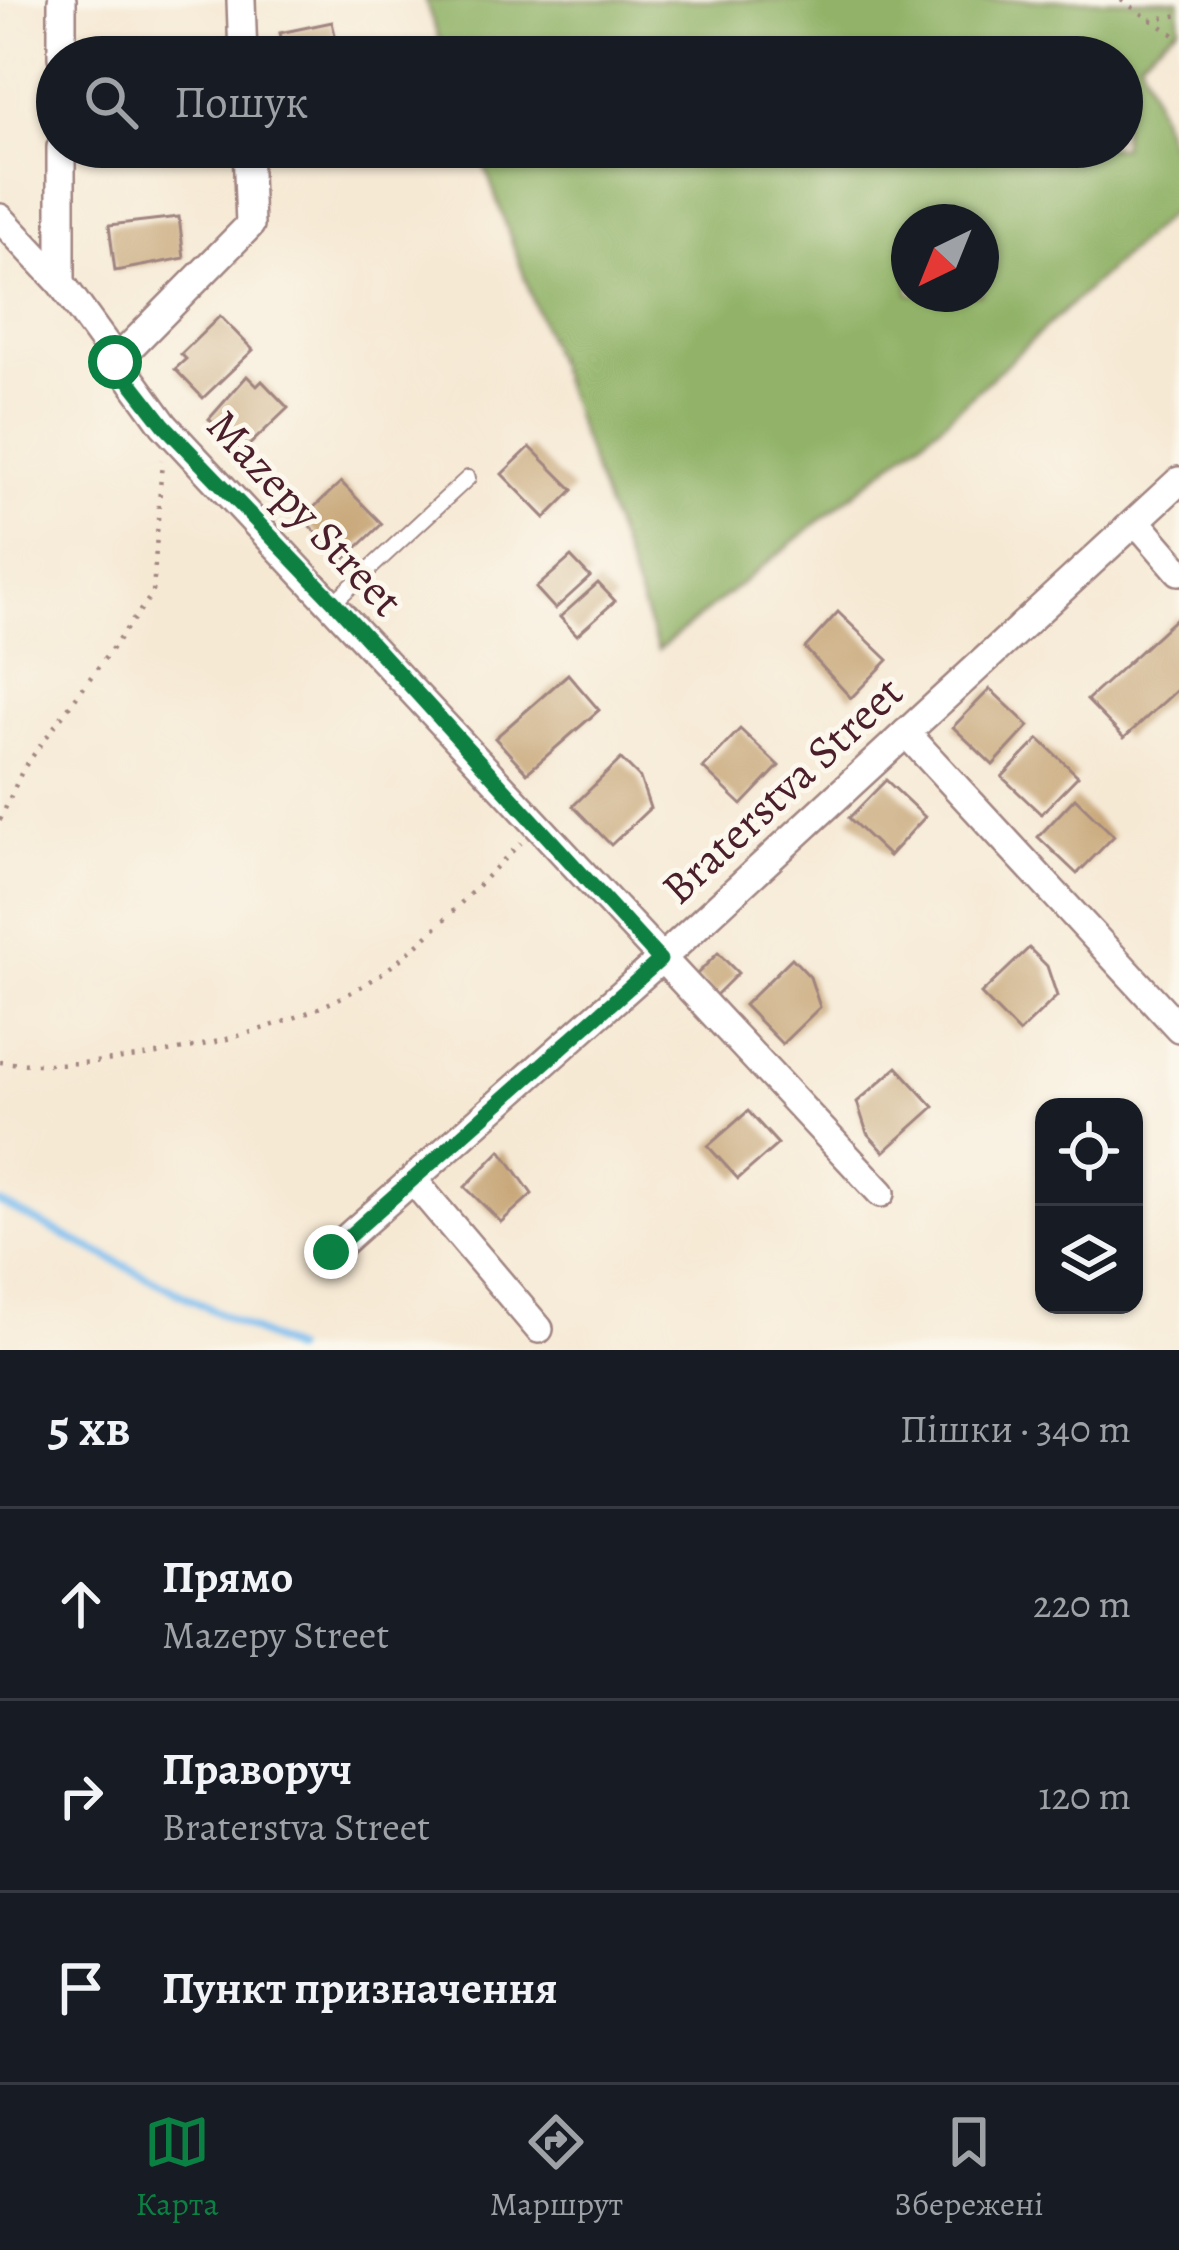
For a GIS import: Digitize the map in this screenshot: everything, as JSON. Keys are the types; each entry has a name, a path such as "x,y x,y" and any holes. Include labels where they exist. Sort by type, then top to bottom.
{"street":[{"path":"62,0 62,36"},
{"path":"241,0 243,36"},
{"path":"61,283 62,168"},
{"path":"115,362 250,225 248,168"},
{"name":"Mazepy Street","path":"0,218 61,283 164,425 881,1193"},
{"name":"Braterstva Street","path":"331,1252 660,960 1179,481"},
{"path":"1136,521 1179,571"},
{"path":"906,733 1179,1028"},
{"path":"413,1180 539,1329"}],"lane":[{"path":"334,602 468,478"}],"path":[{"path":"1121,0 1179,38"},
{"path":"1150,20 1179,15"},
{"path":"0,820 23,769 153,593 164,425"},
{"path":"0,1062 82,1064 175,1052 339,997 400,957 537,828"}],"green space":[{"path":"425,0 1179,0 1179,26 1143,56 1143,36 438,36"},
{"path":"1143,67 1179,171 1179,205 942,423 658,650 486,168 1143,168"}],"building":[{"path":"332,22 335,36 281,36"},
{"path":"179,217 184,258 115,271 109,225"},
{"path":"220,316 253,350 203,398 175,369 186,359 181,354"},
{"path":"247,376 257,386 262,381 288,408 242,452 209,419"},
{"path":"530,447 573,490 545,518 502,474"},
{"path":"341,482 382,524 343,561 308,524 316,517 310,511"},
{"path":"571,557 590,577 555,609 536,588"},
{"path":"598,583 615,601 577,635 560,617"},
{"path":"838,612 888,660 851,698 805,648"},
{"path":"1179,616 1179,688 1124,738 1087,700"},
{"path":"568,674 599,710 527,773 495,738"},
{"path":"990,689 1029,726 993,765 953,727"},
{"path":"740,729 779,766 742,805 703,768"},
{"path":"1039,739 1078,776 1041,814 1002,777"},
{"path":"621,759 640,778 650,808 611,845 573,806"},
{"path":"886,780 925,817 889,856 849,818"},
{"path":"1075,798 1114,836 1077,874 1038,837"},
{"path":"1029,948 1047,966 1057,996 1019,1033 981,994"},
{"path":"718,953 738,973 715,996 695,976"},
{"path":"792,958 810,977 820,1007 782,1044 744,1005"},
{"path":"897,1067 934,1107 884,1152 867,1133 857,1102"},
{"path":"748,1111 778,1144 738,1179 708,1146"},
{"path":"501,1150 532,1194 501,1222 465,1187"}],"waterway":[{"path":"0,1203 292,1350"}],"route":[{"path":"115,362 164,425 334,602 660,960 331,1252"}]}
